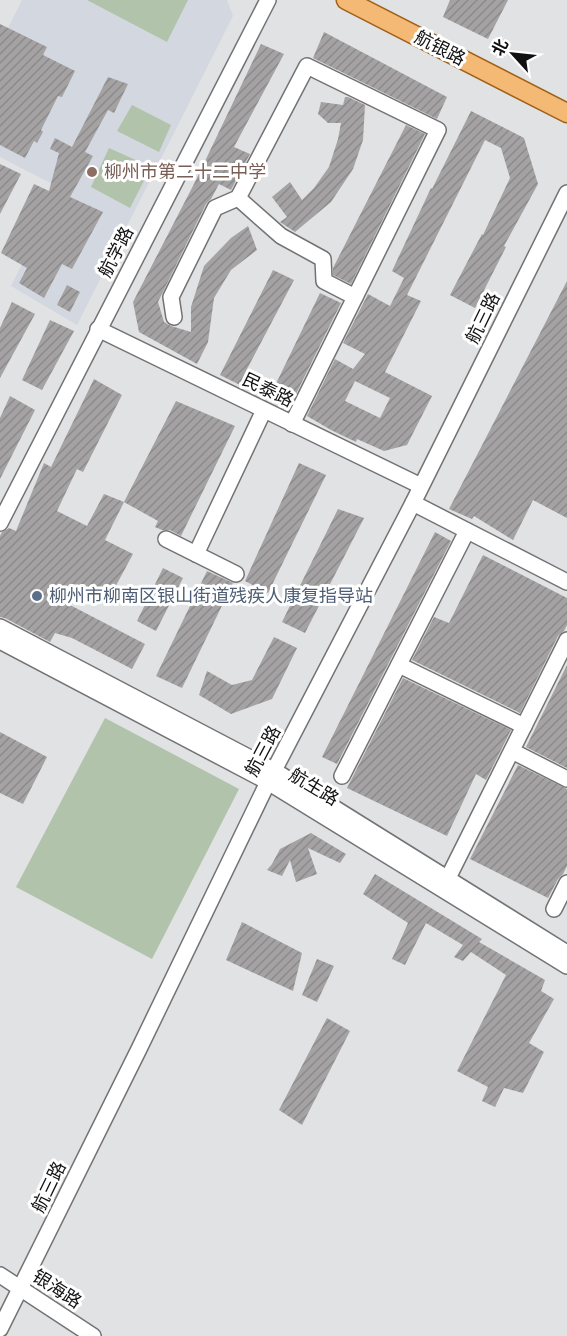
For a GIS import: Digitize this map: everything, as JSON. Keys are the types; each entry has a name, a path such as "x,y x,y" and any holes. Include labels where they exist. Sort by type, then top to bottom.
{"main road":[{"name":"航银路","path":"346,0 567,113"}],"street":[{"name":"航学路","path":"0,523 268,0"},
{"path":"174,317 171,297 215,208 238,198 307,66 438,130 292,423"},
{"name":"航三路","path":"0,1329 272,776 413,503 567,193"},
{"path":"238,198 281,236 323,260 324,281 355,297"},
{"name":"民泰路","path":"98,329 421,486"},
{"path":"196,554 264,410"},
{"path":"413,503 567,582"},
{"path":"342,776 467,531"},
{"path":"165,539 236,574"},
{"path":"0,627 272,776 445,884 567,966"},
{"path":"445,884 567,640"},
{"name":"航生路","path":"0,641 272,776"},
{"path":"399,665 524,726"},
{"path":"512,751 567,779"},
{"path":"554,909 567,883"},
{"path":"445,884 567,953"},
{"name":"银海路","path":"0,1275 93,1336"}],"shaded area":[{"name":"柳州市第二十二中学","path":"22,0 227,0 233,16 77,325 11,286 60,188 0,157 0,44"}],"green space":[{"path":"87,0 188,0 167,42"},
{"path":"132,105 171,125 159,152 117,131"},
{"path":"109,148 151,167 130,208 91,187"},
{"path":"105,718 239,789 152,959 16,887"}],"building":[{"path":"450,0 508,0 488,39 443,17"},
{"path":"0,24 47,47 43,55 75,71 62,97 58,96 37,143 34,141 25,158 0,145"},
{"path":"324,32 447,97 437,119 313,58"},
{"path":"261,44 284,54 234,147 250,154 231,190 219,184 206,204 158,302 164,322 191,332 191,307 204,266 231,238 248,226 257,250 231,270 214,298 208,342 197,364 139,332 133,302 195,182"},
{"path":"108,77 128,84 114,113 108,110 85,152 93,156 70,197 103,212 72,269 62,264 44,298 19,283 27,268 1,253 34,184 49,191 59,153 50,149 55,138 72,147"},
{"path":"345,97 365,105 363,140 353,169 331,202 295,232 280,222 287,217 272,197 290,182 302,200 314,188 329,167 341,123 328,123 318,114 321,102 343,105"},
{"path":"471,111 524,138 538,184 504,246 506,247 475,308 450,295 483,235 510,178 501,148 485,140 407,295 421,301 385,372 432,396 407,445 384,451 357,439 356,442 307,416 335,359 353,369 365,354 343,343 368,294 390,306 404,278 392,271","holes":["355,381 390,398 380,418 345,401"]},
{"path":"406,125 425,134 351,284 333,275 333,268"},
{"path":"0,164 21,174 0,214"},
{"path":"273,270 294,280 247,369 261,375 254,392 220,375"},
{"path":"567,281 567,518 533,500 513,540 474,516 472,519 449,509"},
{"path":"67,285 80,292 70,312 57,305"},
{"path":"320,293 341,303 290,406 270,396"},
{"path":"12,302 35,314 0,378 0,328"},
{"path":"50,320 74,331 42,390 22,380"},
{"path":"94,379 122,395 83,472 77,469 57,511 87,526 104,494 124,502 105,540 133,554 106,604 78,588 70,605 145,644 132,669 72,638 55,633 50,642 0,617 0,536 9,528 16,531 44,463 51,467"},
{"path":"10,396 35,410 0,479 0,418"},
{"path":"176,401 235,426 181,536 170,530 155,527 158,521 124,502"},
{"path":"299,463 326,475 268,593 245,581"},
{"path":"338,509 364,518 305,633 282,622"},
{"path":"435,532 451,541 337,764 322,757"},
{"path":"483,555 567,598 567,625 558,636 520,713 412,660 434,617 449,623"},
{"path":"163,568 183,578 156,631 137,621"},
{"path":"207,571 233,583 182,688 156,676"},
{"path":"274,637 297,648 272,699 231,714 199,695 207,671 232,685 252,680"},
{"path":"567,665 567,768 526,747"},
{"path":"403,678 511,730 486,780 476,774 447,836 347,788"},
{"path":"0,732 47,757 23,804 0,793"},
{"path":"518,765 567,789 567,866 548,898 470,859"},
{"path":"311,833 346,854 340,863 308,848 317,874 296,882 290,860 282,876 267,870 280,849"},
{"path":"375,874 482,939 479,942 545,980 541,991 554,999 529,1043 544,1052 523,1093 504,1088 495,1107 482,1101 488,1087 457,1071 506,975 471,952 463,961 454,957 463,945 426,923 405,965 392,959 408,923 363,894"},
{"path":"242,922 302,953 293,991 226,960"},
{"path":"317,959 334,966 317,1002 302,995"},
{"path":"327,1018 350,1031 302,1125 279,1110"}],"place":[{"name":"柳州市第二十二中学","path":"92,172"},
{"name":"柳州市柳南区银山街道残疾人康复指导站","path":"37,596"}]}
